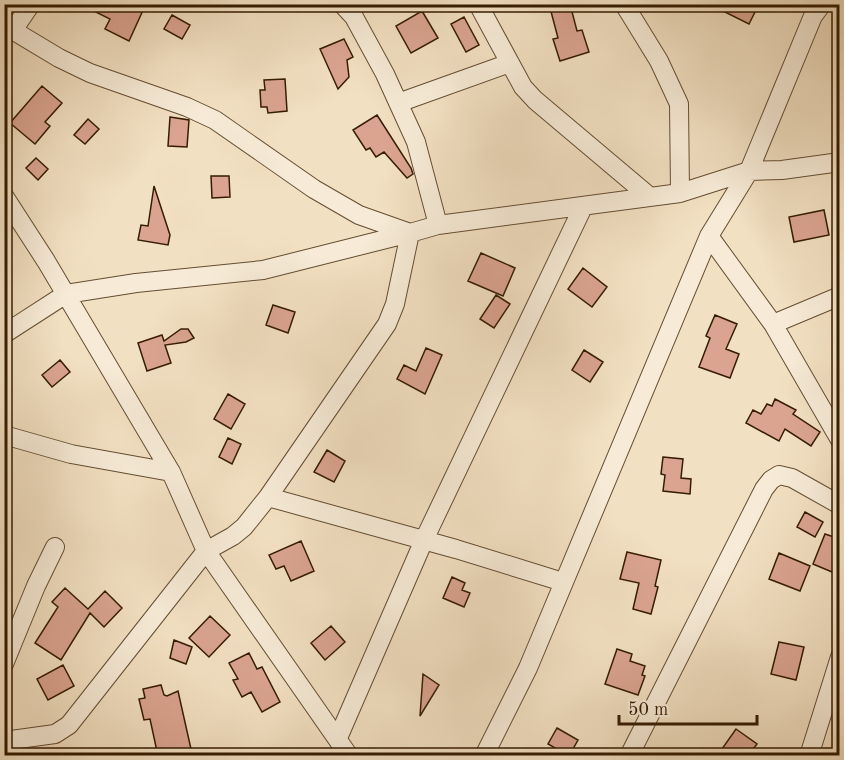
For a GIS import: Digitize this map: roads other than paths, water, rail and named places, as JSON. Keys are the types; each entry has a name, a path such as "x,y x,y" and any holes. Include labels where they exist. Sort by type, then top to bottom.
{"street":[{"path":"31,4 8,29 90,73 187,107 215,120 314,189 359,215 410,233"},
{"path":"342,4 354,17 386,74 416,142 438,225"},
{"path":"478,4 523,87 535,100 650,197"},
{"path":"624,4 658,61 679,104 680,193"},
{"path":"484,756 528,668 709,236 749,171 813,16 822,4"},
{"path":"398,103 510,63"},
{"path":"4,334 66,294 136,283 262,270 438,225 680,193 749,171 782,170 840,162"},
{"path":"4,196 66,294 171,472 206,551 349,756"},
{"path":"338,738 424,540 583,207"},
{"path":"4,741 55,734 69,725 206,551 244,527 268,497 387,324 395,304 410,233"},
{"path":"709,236 773,324 840,440"},
{"path":"773,324 840,296"},
{"path":"4,435 71,454 171,472"},
{"path":"629,756 764,489 771,480 779,475 792,478 840,505"},
{"path":"268,497 424,540 563,582"},
{"path":"4,664 36,586 55,547"},
{"path":"809,756 840,657"}]}
